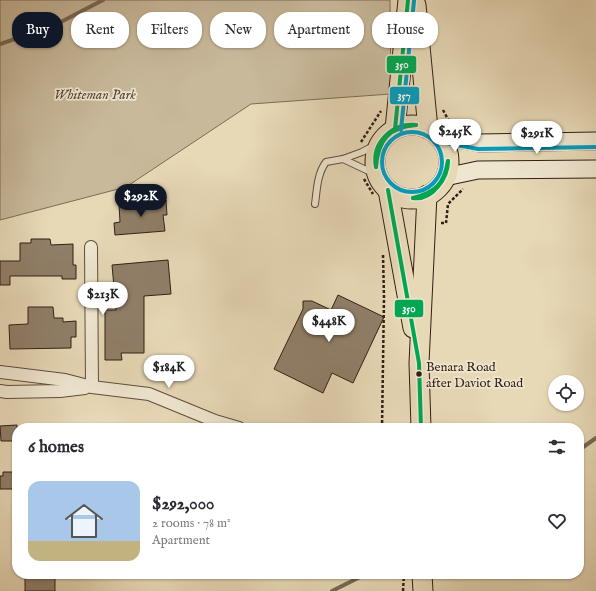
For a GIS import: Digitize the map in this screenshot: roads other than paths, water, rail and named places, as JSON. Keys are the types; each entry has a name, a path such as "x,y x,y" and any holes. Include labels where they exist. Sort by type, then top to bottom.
{"main road":[{"path":"395,129 408,0"},
{"path":"383,183 397,196 407,199 417,199 427,196 441,184 448,166 448,155 439,130 415,0"},
{"path":"419,363 383,183 375,164 376,152 387,134 406,125 417,125 439,130"},
{"path":"421,423 419,363 427,196"},
{"path":"422,579 423,591"}],"street":[{"path":"439,130 479,143 596,141"},
{"path":"445,177 478,170 596,170"},
{"path":"91,247 92,386"},
{"path":"0,372 65,380 92,386 149,394 222,423"},
{"path":"0,391 60,391 92,386"}],"lane":[{"path":"315,204 319,177 322,167 326,162 343,159 362,152 381,142"},
{"path":"343,159 383,183"}],"waterway":[{"path":"0,44 55,25 103,0"},
{"path":"584,446 596,438"},
{"path":"332,591 356,579"}],"place":[{"name":"Benara Road after Daviot Road","path":"419,374"}],"park label":[{"name":"Whiteman Park","path":"95,95"}]}
